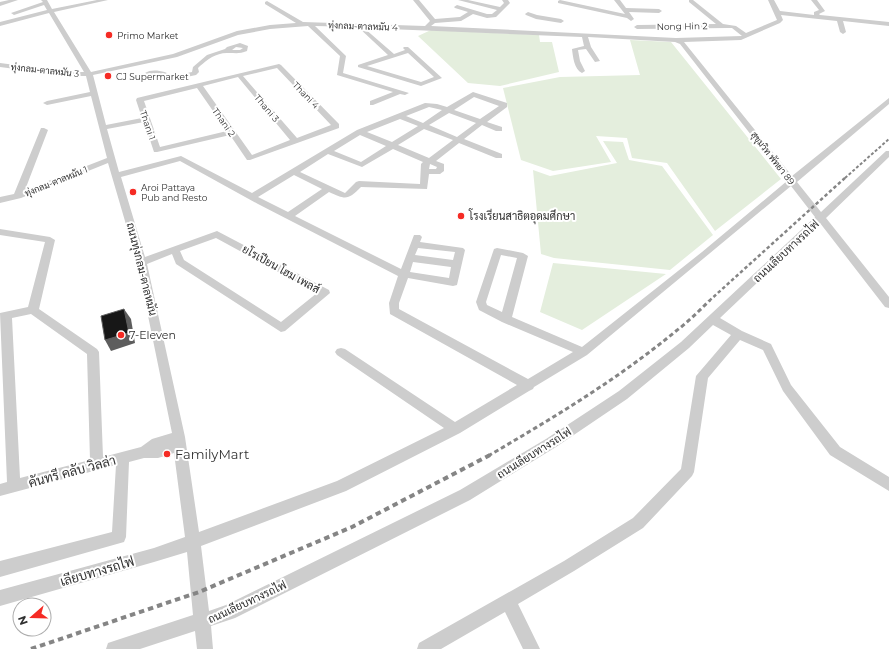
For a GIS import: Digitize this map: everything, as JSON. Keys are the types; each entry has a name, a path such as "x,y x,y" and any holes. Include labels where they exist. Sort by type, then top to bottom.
{"street":[{"path":"0,4 16,0"},
{"path":"8,14 46,5 106,0"},
{"path":"416,0 433,21"},
{"path":"461,0 502,9"},
{"path":"466,17 455,5 487,16 494,16 507,3 506,0"},
{"path":"617,0 644,38 676,40 729,39 746,36 780,20 771,0"},
{"path":"814,0 822,11 816,13 818,17"},
{"path":"691,1 725,26 734,27 746,36"},
{"path":"560,2 570,6 630,17"},
{"path":"267,3 306,24 344,56 339,74 366,84 401,92 373,103"},
{"path":"0,24 46,5"},
{"name":"ถนนทุ่งกลม-ตาลหมัน","path":"46,5 89,74 111,159 142,262 179,441 194,542 201,622 205,649"},
{"path":"625,10 659,11"},
{"path":"433,21 466,17 473,11"},
{"path":"778,13 889,24"},
{"path":"528,14 536,17 561,21"},
{"path":"554,34 565,14"},
{"path":"840,19 843,32"},
{"path":"428,28 433,21"},
{"path":"442,21 443,28"},
{"name":"ทุ่งกลม-ตาลหมัน 4","path":"89,74 175,56 231,35 252,30 306,24 443,28 644,38"},
{"path":"361,26 361,28 393,56"},
{"name":"Nong Hin 2","path":"637,27 725,26"},
{"path":"148,73 165,73 172,78 194,74 196,72 195,68 206,57 228,51 236,53 243,52 246,47 235,36 231,35"},
{"path":"584,35 588,47 597,61"},
{"name":"สุขุมวิท พัทยา 89","path":"676,40 682,43 889,304"},
{"path":"582,71 577,61 575,49 588,47"},
{"path":"407,50 439,78 422,84 360,66 393,56 407,50"},
{"name":"ทุ่งกลม-ตาลหมัน 3","path":"0,65 70,74 89,74"},
{"name":"Thani 4","path":"240,75 279,66 336,126 295,141"},
{"path":"199,85 240,75"},
{"name":"Thani 3","path":"240,75 295,141"},
{"name":"Thani 1","path":"199,85 140,100 157,150 231,132"},
{"name":"Thani 2","path":"199,85 250,158 295,141"},
{"path":"47,103 94,93"},
{"path":"294,172 344,196 348,195 359,184 424,187 425,164 458,141 504,105 473,94 362,165 327,151"},
{"path":"194,542 341,486 455,429 529,386 583,352 705,254 889,100"},
{"path":"252,197 360,132 431,105 448,109 500,129"},
{"path":"399,116 423,127 499,156"},
{"path":"103,130 146,119"},
{"path":"18,196 44,130"},
{"path":"360,132 441,166 440,171 425,172"},
{"name":"ถนนเลียบทางรถไฟ","path":"114,649 229,612 465,495 551,444 623,395 685,345 714,320 889,154"},
{"path":"116,176 181,158 252,197 404,274 453,282 460,250 416,240 410,258 404,274 394,303 394,312 529,386"},
{"name":"ทุ่งกลม-ตาลหมัน 1","path":"0,200 18,196 111,159"},
{"path":"289,216 327,189"},
{"path":"0,232 50,240 33,310"},
{"name":"ยโรเปียน โฮม เพลส์","path":"142,262 217,234 325,294 281,328 180,262 175,250"},
{"path":"506,319 523,256 497,251 481,302 483,307 506,319 583,352"},
{"path":"410,258 457,264"},
{"path":"14,487 3,316 33,310 93,352 97,464"},
{"path":"714,320 738,334 767,347 787,388 835,451 889,485"},
{"path":"425,649 638,523 688,472 702,376 738,334"},
{"path":"340,352 455,429"},
{"name":"คันทรี คลับ วิลล่า","path":"0,490 144,452 158,452 179,441"},
{"path":"0,569 118,537 123,458"},
{"name":"เลียบทางรถไฟ","path":"0,598 154,555 194,542"},
{"path":"508,601 532,649"}],"green space":[{"path":"431,30 539,35 540,42 552,42 559,72 500,86 468,83 418,36"},
{"path":"630,40 671,42 781,179 715,231 667,163 632,158 627,138 596,136 611,162 553,171 521,160 503,88 560,77 640,75"},
{"path":"603,141 623,142 629,160 662,166 713,235 670,270 554,258 541,254 533,170 550,176 617,163"},
{"path":"553,263 666,274 582,330 540,312"}],"building":[{"path":"124,309 129,333 105,340 101,316"}],"railway":[{"path":"845,178 889,139"},
{"path":"709,301 846,177"},
{"path":"488,456 608,382 654,349 685,324 709,301"},
{"path":"31,649 199,592 352,527 490,455"}],"place":[{"name":"Primo Market","path":"109,35"},
{"name":"CJ Supermarket","path":"108,76"},
{"name":"Aroi Pattaya Pub and Resto","path":"133,192"},
{"name":"โรงเรียนสาธิตอุดมศึกษา","path":"461,216"},
{"name":"7-Eleven","path":"121,335"},
{"name":"FamilyMart","path":"167,454"}]}
